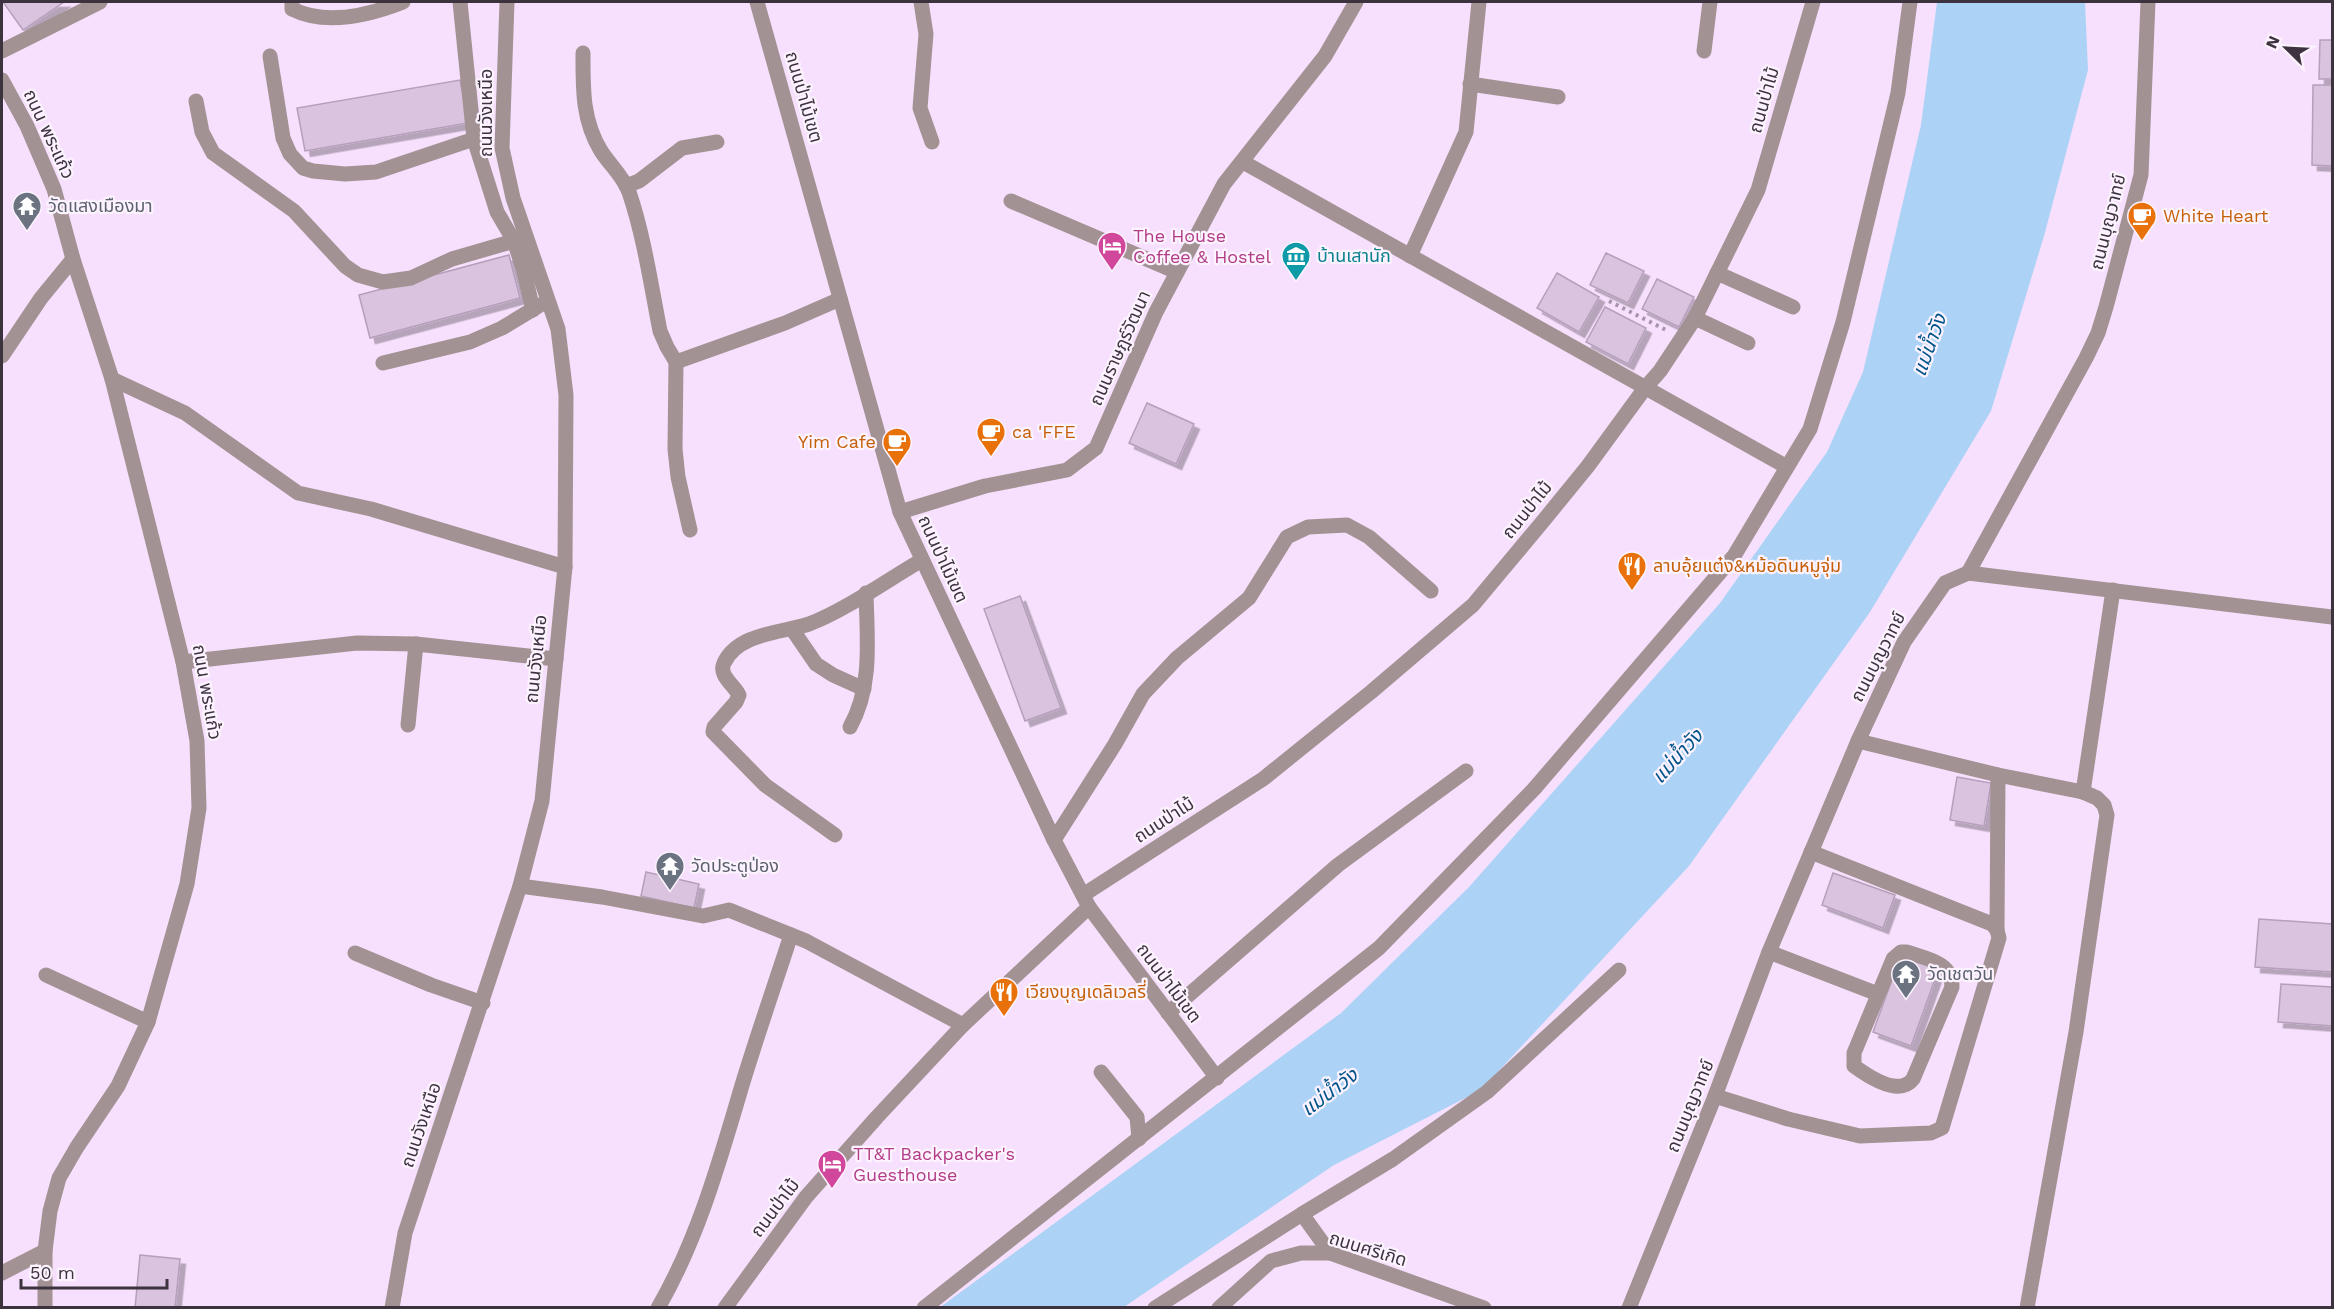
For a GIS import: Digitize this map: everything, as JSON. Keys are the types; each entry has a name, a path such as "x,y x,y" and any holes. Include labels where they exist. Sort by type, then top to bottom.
{"street":[{"path":"292,2 292,9 323,18 356,15 404,2"},
{"path":"460,2 474,139 497,212 514,241 524,271 532,310"},
{"name":"ถนนวังเหนือ","path":"392,1308 405,1233 483,1003 520,886 542,801 565,567 566,395 558,329 513,198 502,148 507,2"},
{"name":"ถนนป่าไม้เขต","path":"757,2 900,512 1054,840 1086,901 1217,1078"},
{"path":"921,2 926,28 920,108 932,142"},
{"name":"ถนนราษฎร์วัฒนา","path":"900,512 985,486 1067,470 1096,448 1156,312 1224,184 1325,56 1356,2"},
{"path":"1410,256 1466,132 1479,2"},
{"path":"1704,51 1710,2"},
{"name":"ถนนป่าไม้","path":"725,1308 806,1197 963,1025 1086,901 1263,779 1473,605 1588,466 1660,371 1695,318 1758,190 1813,2"},
{"path":"924,1308 1379,948 1534,789 1734,556 1810,429 1843,322 1898,93 1910,2"},
{"name":"ถนนบุญวาทย์","path":"1629,1308 1715,1096 1769,952 1858,741 1910,633 1945,583 1968,573 2086,358 2104,315 2141,175 2148,2"},
{"path":"4,45 95,4"},
{"path":"583,53 584,106 587,120 600,150 626,186 638,227 660,331 676,362 675,449 678,477 690,530"},
{"path":"270,56 283,138 290,154 303,168 345,174 376,172 474,139"},
{"name":"ถนน พระแก้ว","path":"2,80 27,126 54,189 73,259 112,379 183,662 197,741 199,808 187,884 148,1022 118,1086 59,1178 50,1211 45,1251 45,1308"},
{"path":"1470,84 1558,97"},
{"path":"196,101 202,132 213,153 294,211 345,266 358,275 383,282 411,278 452,259 514,241"},
{"path":"626,186 639,181 682,148 717,142"},
{"path":"1243,162 1788,467"},
{"path":"1011,201 1177,272"},
{"path":"2,356 41,298 73,259"},
{"path":"1717,273 1793,307"},
{"path":"676,362 785,323 840,299"},
{"path":"383,363 470,342 502,328 548,301"},
{"path":"1695,318 1748,343"},
{"path":"112,379 186,413 298,493 371,509 565,567"},
{"path":"1054,840 1115,744 1143,694 1177,658 1249,598 1287,537 1308,527 1347,525 1369,537 1431,591"},
{"path":"835,835 765,785 712,732 738,698 737,690 723,672 724,661 747,640 812,622 922,560"},
{"path":"1968,573 2332,617"},
{"path":"2083,792 2113,590"},
{"path":"850,727 860,710 867,669 866,592"},
{"path":"792,629 816,664 833,675 864,689"},
{"path":"183,662 357,643 416,644 556,659"},
{"path":"408,725 416,644"},
{"path":"1858,741 1998,775 2083,792 2097,798 2104,805 2107,815 2076,1032 2027,1308"},
{"path":"1168,1013 1338,865 1466,771"},
{"path":"1715,1096 1788,1119 1860,1136 1931,1133 1942,1128 1999,938 1997,930 1998,775"},
{"path":"1811,852 1992,924 1997,930"},
{"path":"520,886 602,897 703,916 729,910 807,941 963,1025"},
{"path":"658,1308 674,1281 708,1199 753,1049 791,935"},
{"path":"1769,952 1878,994"},
{"path":"1901,952 1932,961 1948,969 1952,977 1952,987 1913,1079 1903,1087 1897,1087 1866,1075 1854,1066 1854,1053 1878,994 1893,959 1901,952"},
{"path":"355,953 431,985 483,1003"},
{"path":"1155,1308 1393,1159 1487,1092 1619,970"},
{"path":"46,975 148,1022"},
{"path":"1101,1072 1137,1117 1139,1139"},
{"path":"1302,1214 1330,1253"},
{"path":"2,1274 45,1251"},
{"name":"ถนนศรีเกิด","path":"1219,1308 1271,1261 1301,1253 1330,1253 1484,1308"}],"path":[{"path":"1609,301 1682,338"}],"water":[{"name":"แม่น้ำวัง","path":"1937,2 2085,2 2088,70 2044,236 1991,411 1870,612 1689,866 1481,1090 1334,1165 1124,1307 939,1308 1341,1013 1469,887 1720,603 1827,452 1863,372 1921,125"}],"building":[{"path":"3,2 64,2 23,30"},
{"path":"2320,40 2332,40 2332,79 2319,79"},
{"path":"460,80 468,123 305,151 297,108"},
{"path":"2313,85 2332,85 2332,166 2312,165"},
{"path":"1606,253 1644,271 1628,303 1590,285"},
{"path":"509,255 520,298 370,338 359,295"},
{"path":"1557,273 1599,297 1579,332 1537,308"},
{"path":"1657,279 1694,297 1679,327 1642,309"},
{"path":"1605,307 1646,328 1628,364 1586,342"},
{"path":"1147,403 1194,424 1176,464 1129,443"},
{"path":"1020,596 1061,708 1025,721 984,609"},
{"path":"1957,777 1991,783 1984,826 1950,820"},
{"path":"646,872 699,884 694,908 641,896"},
{"path":"1833,873 1895,895 1883,928 1822,905"},
{"path":"2259,919 2332,924 2332,972 2255,967"},
{"name":"วัดเชตวัน","path":"1901,955 1939,968 1911,1046 1873,1032"},
{"path":"2281,984 2332,987 2332,1026 2278,1022"},
{"path":"140,1255 180,1259 175,1308 135,1308"}],"place":[{"name":"วัดแสงเมืองมา","path":"27,232"},
{"name":"White Heart","path":"2142,242"},
{"name":"The House Coffee & Hostel","path":"1112,272"},
{"name":"บ้านเสานัก","path":"1296,282"},
{"name":"ca 'FFE","path":"991,458"},
{"name":"Yim Cafe","path":"897,468"},
{"name":"ลาบอุ้ยแต๋ง&หม้อดินหมูจุ่ม","path":"1632,592"},
{"name":"วัดประตูป่อง","path":"670,892"},
{"name":"วัดเชตวัน","path":"1906,1000"},
{"name":"เวียงบุญเดลิเวลรี่","path":"1004,1018"},
{"name":"TT&T Backpacker's Guesthouse","path":"832,1190"}]}
